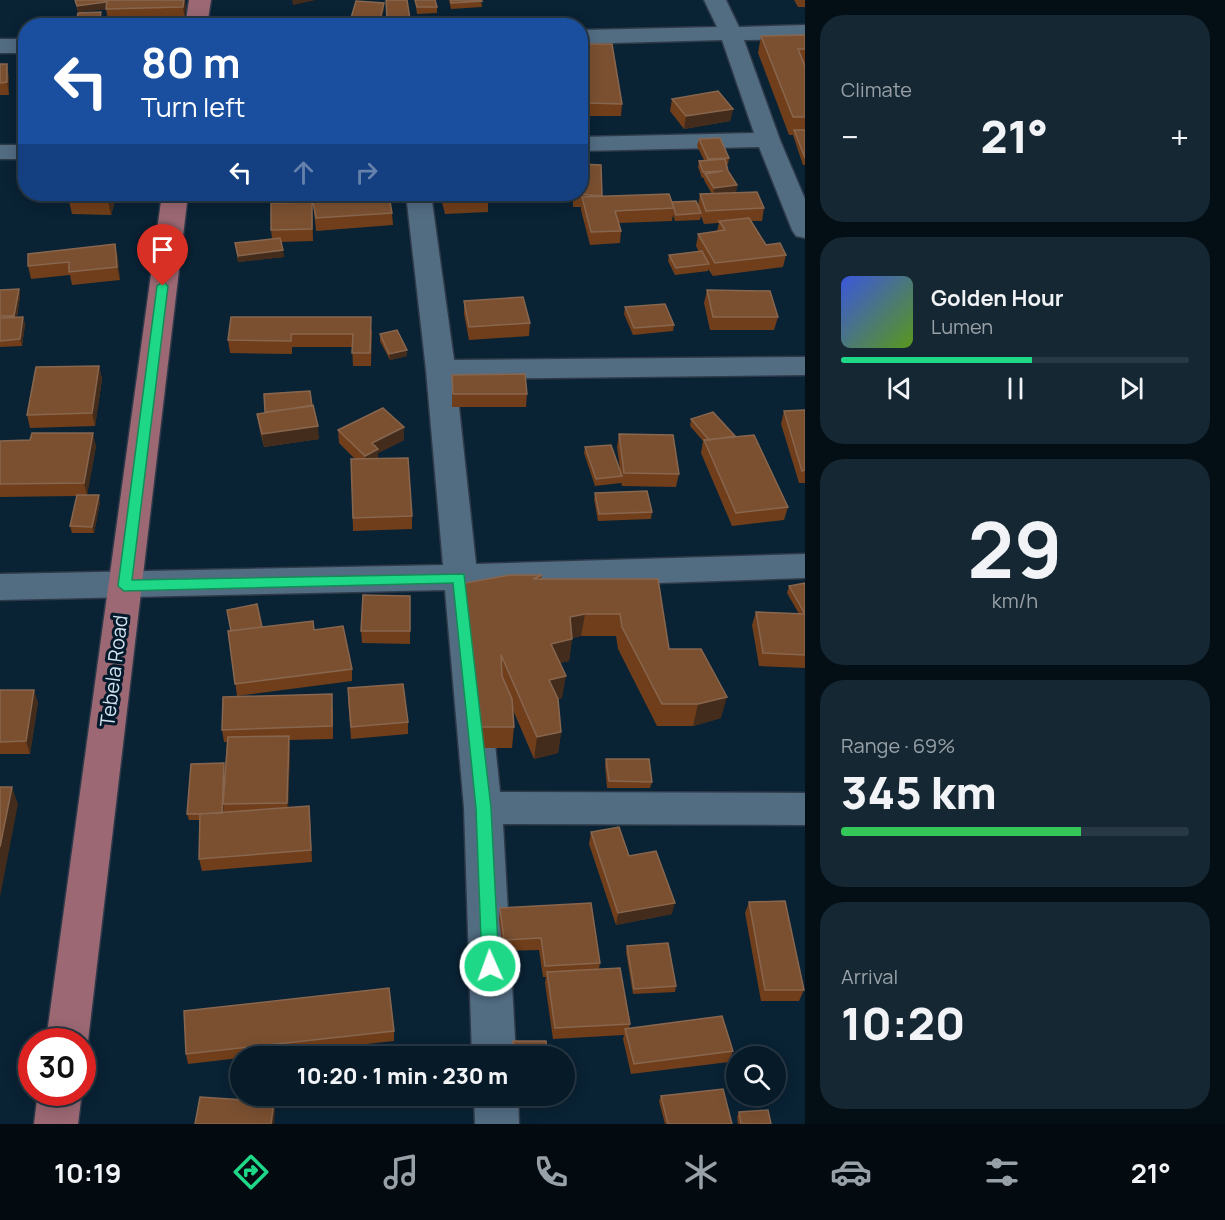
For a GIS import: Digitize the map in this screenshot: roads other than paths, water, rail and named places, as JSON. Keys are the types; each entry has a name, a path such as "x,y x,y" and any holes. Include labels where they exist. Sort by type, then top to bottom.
{"main road":[{"path":"197,18 200,0"},
{"name":"Tebela Road","path":"69,1028 174,201"},
{"path":"56,1124 58,1106"}],"street":[{"path":"715,0 731,34 768,140 805,230"},
{"path":"588,37 805,32"},
{"path":"0,46 18,46"},
{"path":"588,144 768,140"},
{"path":"0,152 18,152"},
{"path":"419,201 441,369 483,808 494,1046"},
{"path":"441,369 805,366"},
{"path":"0,587 460,578 805,566"},
{"path":"483,808 805,809"},
{"path":"496,1106 497,1124"}]}
